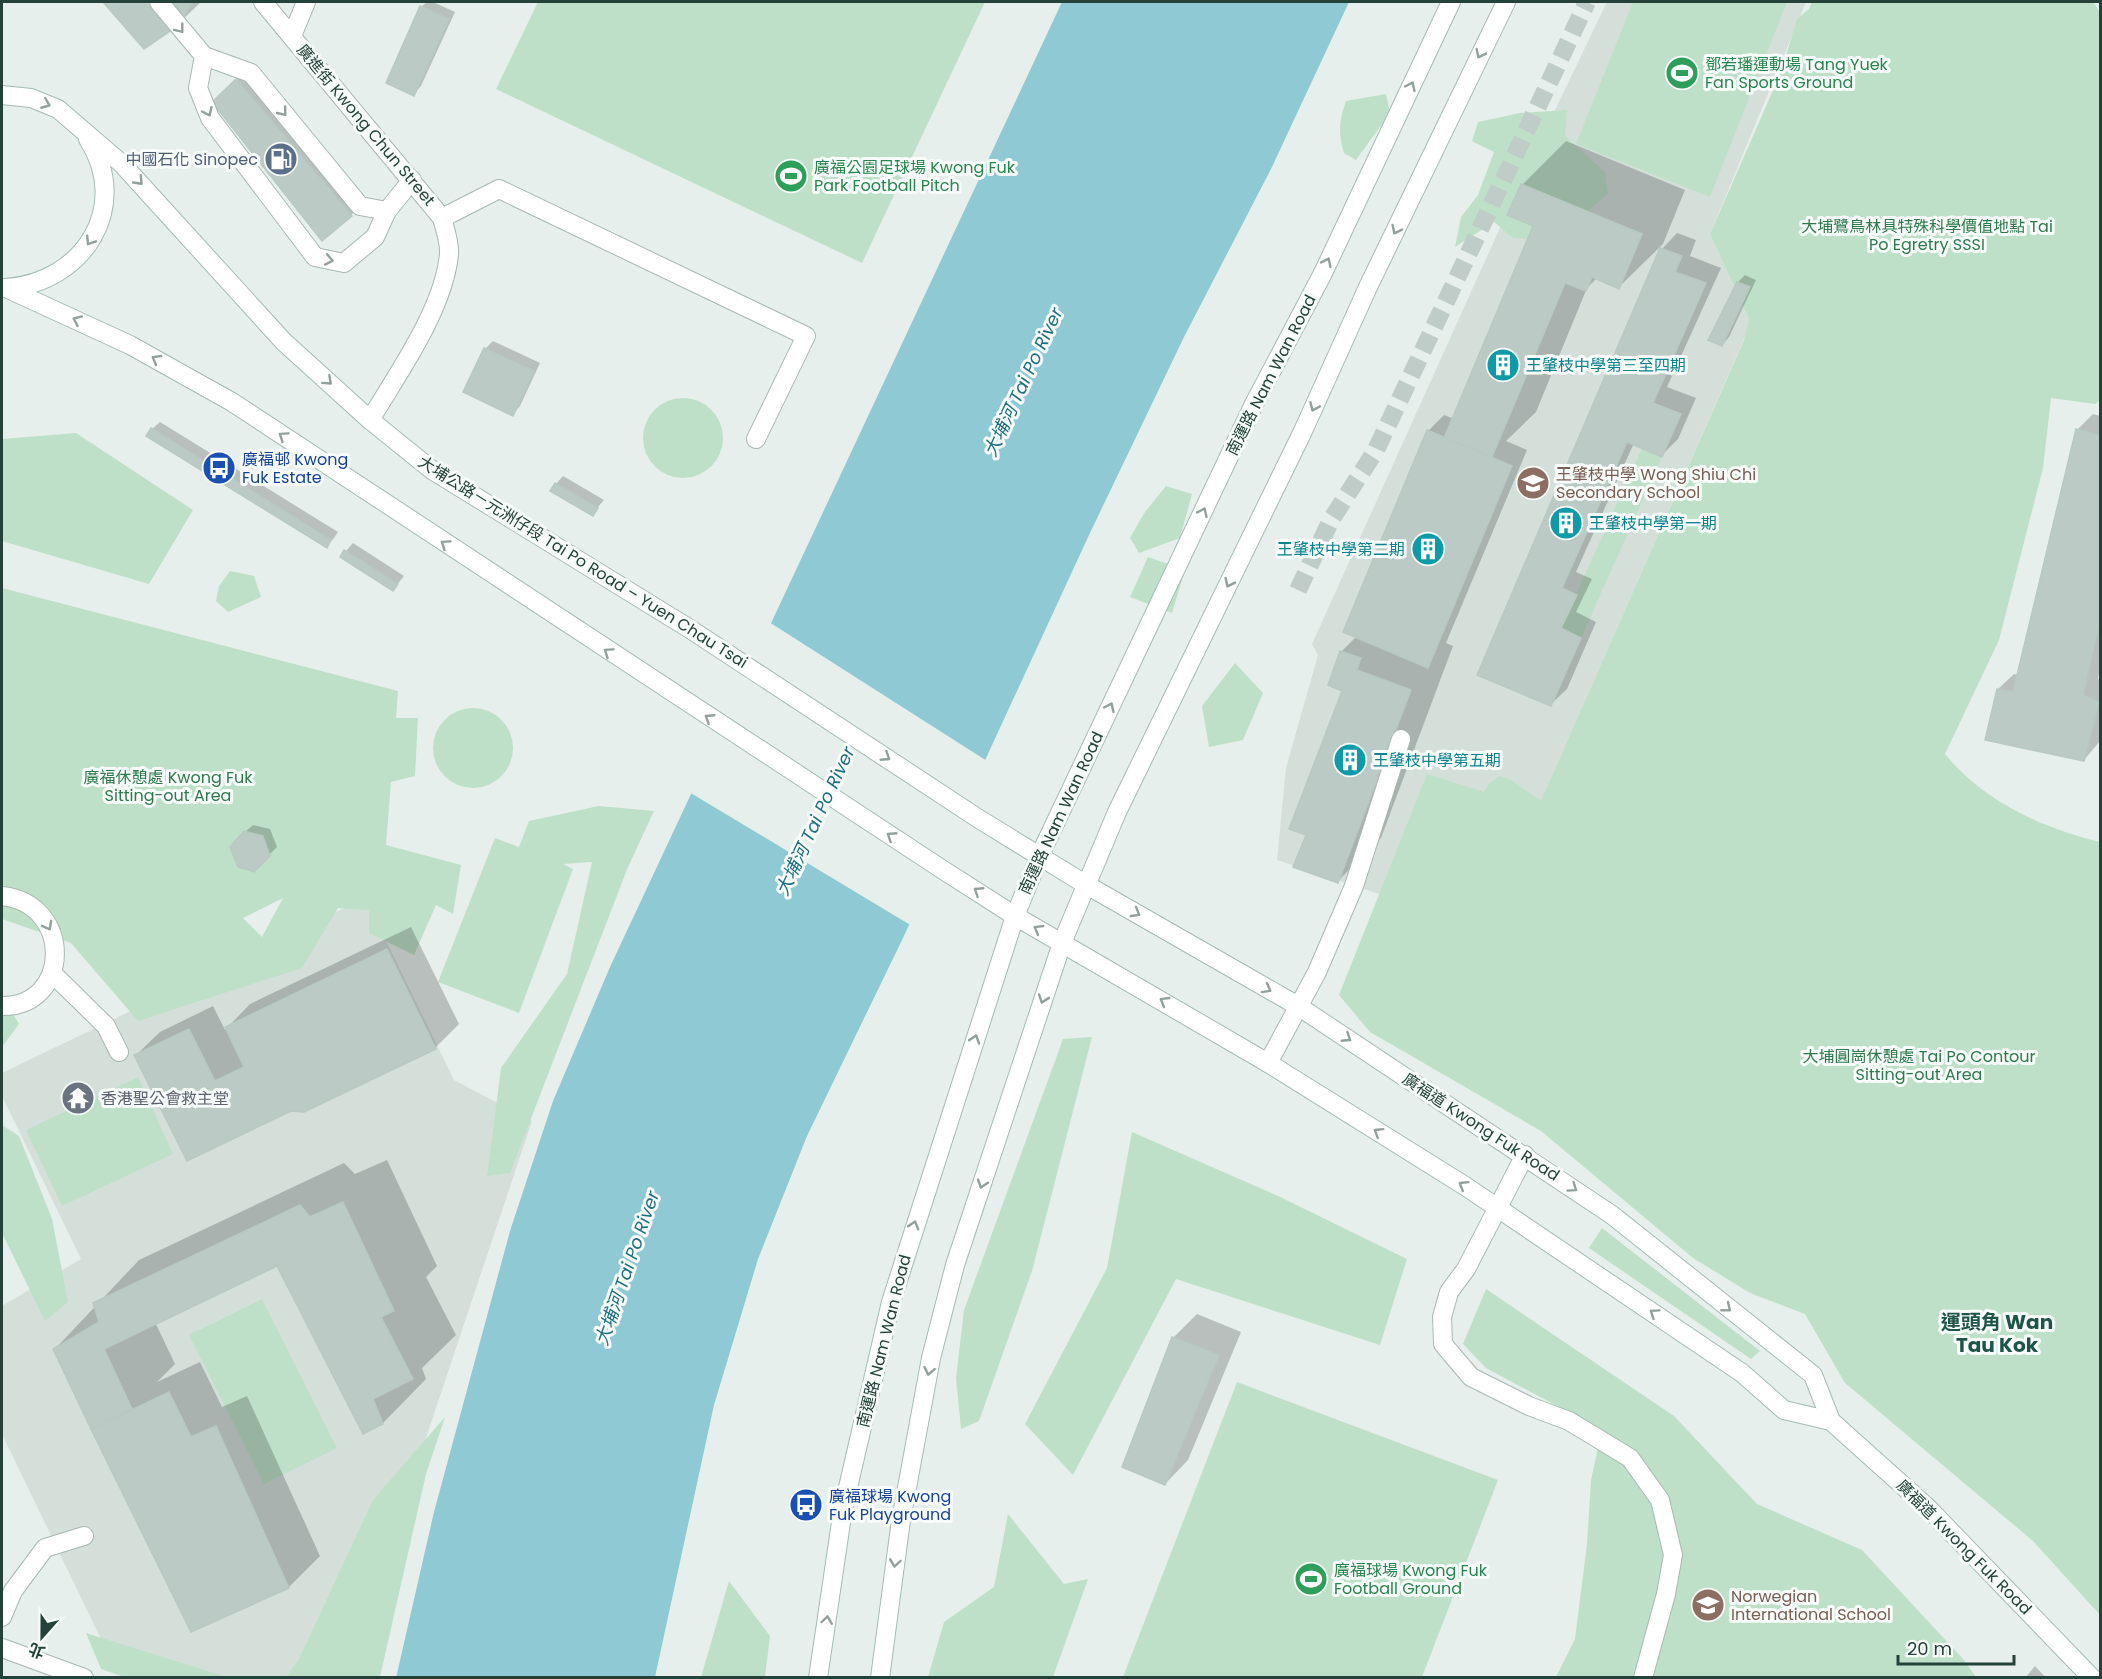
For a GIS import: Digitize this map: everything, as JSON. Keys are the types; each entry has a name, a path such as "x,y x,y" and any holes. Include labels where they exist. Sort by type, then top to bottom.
{"main road":[{"path":"159,2 204,56 251,74 360,206 387,211"},
{"name":"廣進街 Kwong Chun Street","path":"263,2 442,218 449,253 440,290 421,332 370,420"},
{"path":"292,36 306,2"},
{"name":"南運路 Nam Wan Road","path":"818,1677 843,1509 891,1302 1015,916 1040,855 1253,406 1323,273 1451,2"},
{"path":"880,1677 901,1520 931,1358 955,1264 1062,943 1085,884 1506,2"},
{"path":"204,56 198,88 210,118 315,257 344,263 375,237 387,211 412,180"},
{"name":"大埔公路－元洲仔段 Tai Po Road – Yuen Chau Tsai","path":"3,94 31,98 58,109 81,128 122,164 164,206 284,342 370,420 432,470 690,629 967,810 1085,884"},
{"name":"大埔公路－元洲仔段 Tai Po Road – Yuen Chau Tsai","path":"4,287 45,281 65,270 82,254 96,231 104,205 104,180 97,152 81,128"},
{"path":"442,218 500,189 806,336 756,439"},
{"name":"大埔公路－元洲仔段 Tai Po Road – Yuen Chau Tsai","path":"4,287 130,345 232,402 657,684 1015,916 1062,943"},
{"path":"1268,1063 1317,972 1354,886 1401,739"},
{"name":"廣福道 Kwong Fuk Road","path":"1085,884 1298,1006 1612,1215 1812,1375 1831,1421 1928,1508 2092,1677"},
{"path":"2,896 20,899 36,908 47,921 54,938 56,956 52,973 42,988 27,1000 2,1006"},
{"name":"廣福道 Kwong Fuk Road","path":"1062,943 1268,1063 1499,1208 1742,1373 1784,1410 1831,1421"},
{"path":"52,973 106,1026 119,1052"},
{"path":"1525,1155 1466,1269 1449,1292 1442,1317 1443,1344 1471,1377 1529,1406 1569,1421 1630,1458 1660,1500 1673,1554 1666,1594 1643,1677"},
{"path":"2,1617 13,1592 45,1548 84,1536"},
{"path":"2,1648 84,1677"}],"shaded area":[{"name":"王肇枝中學 Wong Shiu Chi Secondary School","path":"1607,2 1806,2 1710,234 1751,323 1538,809 1403,902 1277,860 1286,768 1318,655 1312,644 1527,168"},
{"path":"365,898 454,1080 532,1121 346,1677 203,1677 101,1639 2,1434 2,1306 81,1259 2,1096 2,1073"}],"green space":[{"name":"廣福公園足球場 Kwong Fuk Park Football Pitch","path":"538,2 985,2 862,263 496,89"},
{"name":"鄧若璠運動場 Tang Yuek Fan Sports Ground","path":"1633,2 1787,2 1710,197 1576,144"},
{"path":"1812,2 2093,2 2100,12 2100,400 2095,404 2051,398 2043,468 1999,640 1945,754 1960,771 1995,799 2035,820 2100,842 2100,1615 2033,1541 1845,1383 1805,1314 1750,1293 1693,1258 1541,1131 1370,1032 1339,995 1427,774 1484,792 1488,785 1499,776 1510,779 1541,801 1744,340 1749,319 1710,234 1781,72 1797,19 1809,9"},
{"path":"1386,94 1390,113 1356,160 1344,153 1341,140 1341,121 1346,101"},
{"path":"1567,110 1565,136 1605,172 1608,194 1552,241 1513,238 1494,222 1455,247 1461,217 1478,195 1494,152 1472,141 1478,122 1520,113"},
{"path":"675,398 691,398 705,404 717,416 723,430 723,446 717,460 705,472 691,478 675,478 661,472 649,460 643,446 643,430 649,416 661,404"},
{"path":"76,433 193,510 149,584 2,541 2,439"},
{"path":"1642,448 1662,457 1581,638 1561,628"},
{"path":"1166,486 1192,494 1180,538 1139,553 1130,538 1145,512"},
{"path":"1148,557 1185,570 1172,613 1130,597"},
{"path":"230,571 254,576 261,597 228,612 216,601 219,586"},
{"name":"廣福休憩處 Kwong Fuk Sitting-out Area","path":"2,588 398,691 396,718 418,718 415,776 391,782 386,845 461,865 453,914 436,905 414,955 369,933 369,910 338,908 302,968 138,1021 71,943 2,919","holes":["283,898 262,937 243,918"]},
{"path":"1235,663 1263,693 1243,740 1209,747 1202,706"},
{"path":"465,708 481,708 495,715 506,726 513,740 510,763 495,781 481,788 465,788 451,781 440,770 433,756 433,740 440,726 451,715"},
{"path":"599,806 654,811 628,867 510,1173 487,1176 501,1068 567,974 592,862 563,864 573,869 519,1013 438,982 495,838 519,847 529,821"},
{"path":"2,995 19,1024 2,1047"},
{"path":"1092,1037 1032,1271 979,1421 961,1429 956,1378 964,1310 1063,1039"},
{"path":"138,1077 173,1154 62,1206 26,1130"},
{"path":"2,1125 19,1136 52,1219 68,1302 45,1321 2,1233"},
{"path":"1132,1132 1276,1195 1407,1259 1380,1345 1176,1279 1073,1475 1025,1424 1107,1268"},
{"path":"1602,1228 1760,1351 1751,1359 1589,1248"},
{"path":"1486,1289 1674,1416 1757,1504 1862,1550 1964,1660 1976,1677 1556,1677 1575,1639 1587,1544 1591,1480 1602,1430 1486,1368 1463,1344"},
{"path":"262,1299 337,1448 264,1484 189,1335"},
{"name":"廣福球場 Kwong Fuk Football Ground","path":"1237,1382 1498,1480 1422,1677 1123,1677"},
{"path":"445,1417 426,1474 380,1677 286,1677 299,1659 373,1500"},
{"path":"1008,1514 1064,1584 1088,1579 1053,1677 928,1677 944,1622 994,1587"},
{"path":"729,1581 770,1636 765,1677 701,1677"},
{"path":"86,1633 227,1677 124,1677 101,1669"}],"water":[{"name":"大埔河 Tai Po River","path":"1062,2 1349,2 1271,169 1184,337 1089,535 903,938 807,1136 758,1259 714,1405 655,1677 396,1678 434,1512 510,1231 553,1101 610,967"}],"pier":[{"path":"769,622 987,761 912,926 689,792"}],"building":[{"path":"103,2 192,2 179,25 144,49"},
{"path":"420,6 449,19 414,96 386,83"},
{"name":"中國石化 Sinopec","path":"236,79 352,216 322,241 212,102"},
{"name":"王肇枝中學第三至四期","path":"1521,184 1642,234 1619,289 1592,277 1586,291 1565,283 1492,457 1444,438 1533,226 1507,215"},
{"name":"王肇枝中學第一期","path":"1660,248 1682,256 1675,272 1706,283 1653,403 1681,414 1662,457 1627,442 1562,588 1577,595 1561,628 1581,638 1551,706 1477,675"},
{"path":"1737,282 1750,287 1722,346 1708,340"},
{"path":"484,348 534,371 513,416 463,392"},
{"path":"151,428 331,540 327,548 146,436"},
{"path":"2076,429 2100,435 2100,620 2083,695 2099,702 2084,761 1985,740 1997,689 2013,692"},
{"name":"王肇枝中學第二期","path":"1427,430 1512,466 1428,668 1343,632"},
{"path":"555,483 598,508 593,516 550,491"},
{"path":"344,550 398,584 393,591 340,557"},
{"name":"王肇枝中學第五期","path":"1340,651 1361,658 1357,670 1411,690 1338,883 1293,867 1306,835 1289,829 1342,691 1328,685"},
{"path":"244,831 263,836 270,856 254,872 238,867 230,847"},
{"path":"387,949 436,1049 304,1112 291,1111 187,1161 134,1055 189,1029 215,1081 244,1067 225,1027"},
{"path":"343,1202 394,1311 381,1317 413,1379 373,1399 383,1424 363,1434 277,1266 104,1349 132,1409 91,1429 53,1349 99,1322 93,1303 300,1205 310,1217"},
{"path":"1172,1337 1219,1355 1165,1485 1122,1467"},
{"path":"169,1392 191,1437 216,1426 289,1588 191,1632 91,1429"}],"tunnel":[{"path":"1298,590 1331,520 1376,450 1587,2"}],"place":[{"name":"鄧若璠運動場 Tang Yuek Fan Sports Ground","path":"1682,73"},
{"name":"中國石化 Sinopec","path":"281,159"},
{"name":"廣福公園足球場 Kwong Fuk Park Football Pitch","path":"791,176"},
{"name":"王肇枝中學第三至四期","path":"1503,365"},
{"name":"廣福邨 Kwong Fuk Estate","path":"219,468"},
{"name":"王肇枝中學 Wong Shiu Chi Secondary School","path":"1533,483"},
{"name":"王肇枝中學第一期","path":"1566,523"},
{"name":"王肇枝中學第二期","path":"1428,549"},
{"name":"王肇枝中學第五期","path":"1350,760"},
{"name":"香港聖公會救主堂","path":"78,1098"},
{"name":"廣福球場 Kwong Fuk Playground","path":"806,1505"},
{"name":"廣福球場 Kwong Fuk Football Ground","path":"1311,1579"},
{"name":"Norwegian International School","path":"1708,1605"}],"district":[{"name":"運頭角 Wan Tau Kok","path":"1997,1334"}],"park label":[{"name":"大埔鷺鳥林具特殊科學價值地點 Tai Po Egretry SSSI","path":"1927,235"},
{"name":"大埔圓崗休憩處 Tai Po Contour Sitting-out Area","path":"1919,1065"}]}
